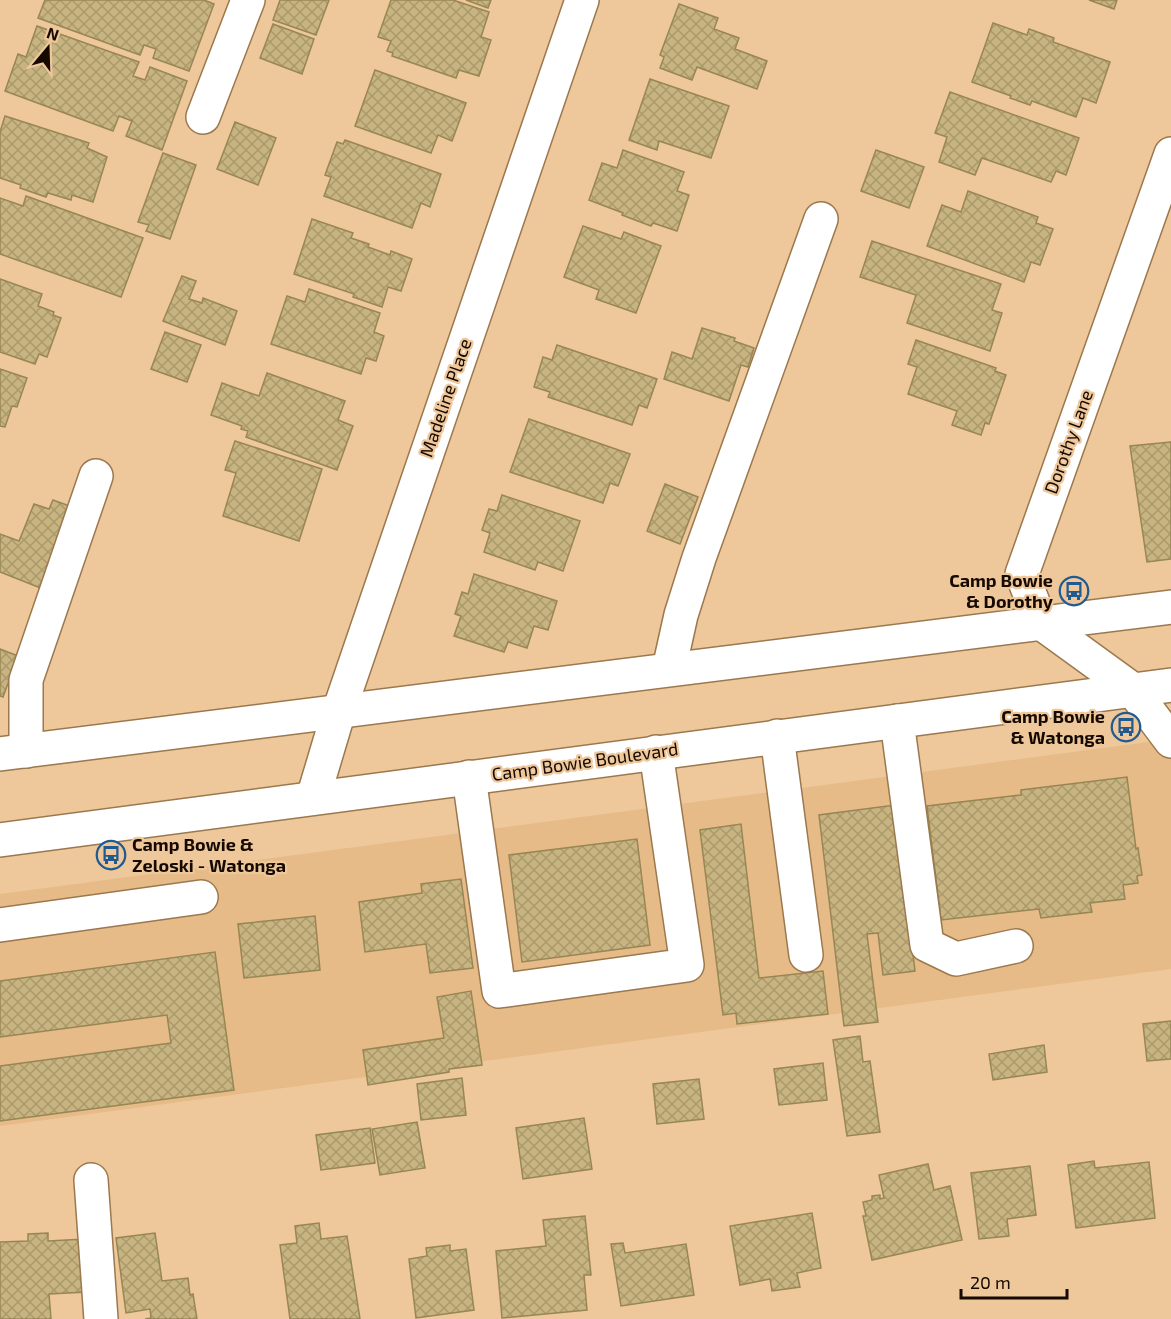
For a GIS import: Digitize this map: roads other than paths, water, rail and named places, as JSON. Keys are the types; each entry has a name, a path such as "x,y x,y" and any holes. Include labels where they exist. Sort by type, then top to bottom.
{"main road":[{"path":"203,117 248,0"},
{"name":"Madeline Place","path":"313,798 339,711 582,0"},
{"name":"Dorothy Lane","path":"1041,623 1022,574 1171,154"},
{"path":"669,669 681,615 699,558 821,219"},
{"path":"96,477 26,680 13,753 1171,607"},
{"path":"1041,623 1132,689 1171,741"},
{"name":"Camp Bowie Boulevard","path":"0,840 1171,685"},
{"path":"897,721 927,945 956,958 1017,946"},
{"path":"777,736 807,955"},
{"path":"469,777 499,991 687,965 656,752"},
{"path":"0,925 201,897"},
{"path":"91,1180 101,1319"}],"place":[{"name":"Camp Bowie & Dorothy","path":"1074,591"},
{"name":"Camp Bowie & Watonga","path":"1126,727"},
{"name":"Camp Bowie & Zeloski - Watonga","path":"111,855"}]}
